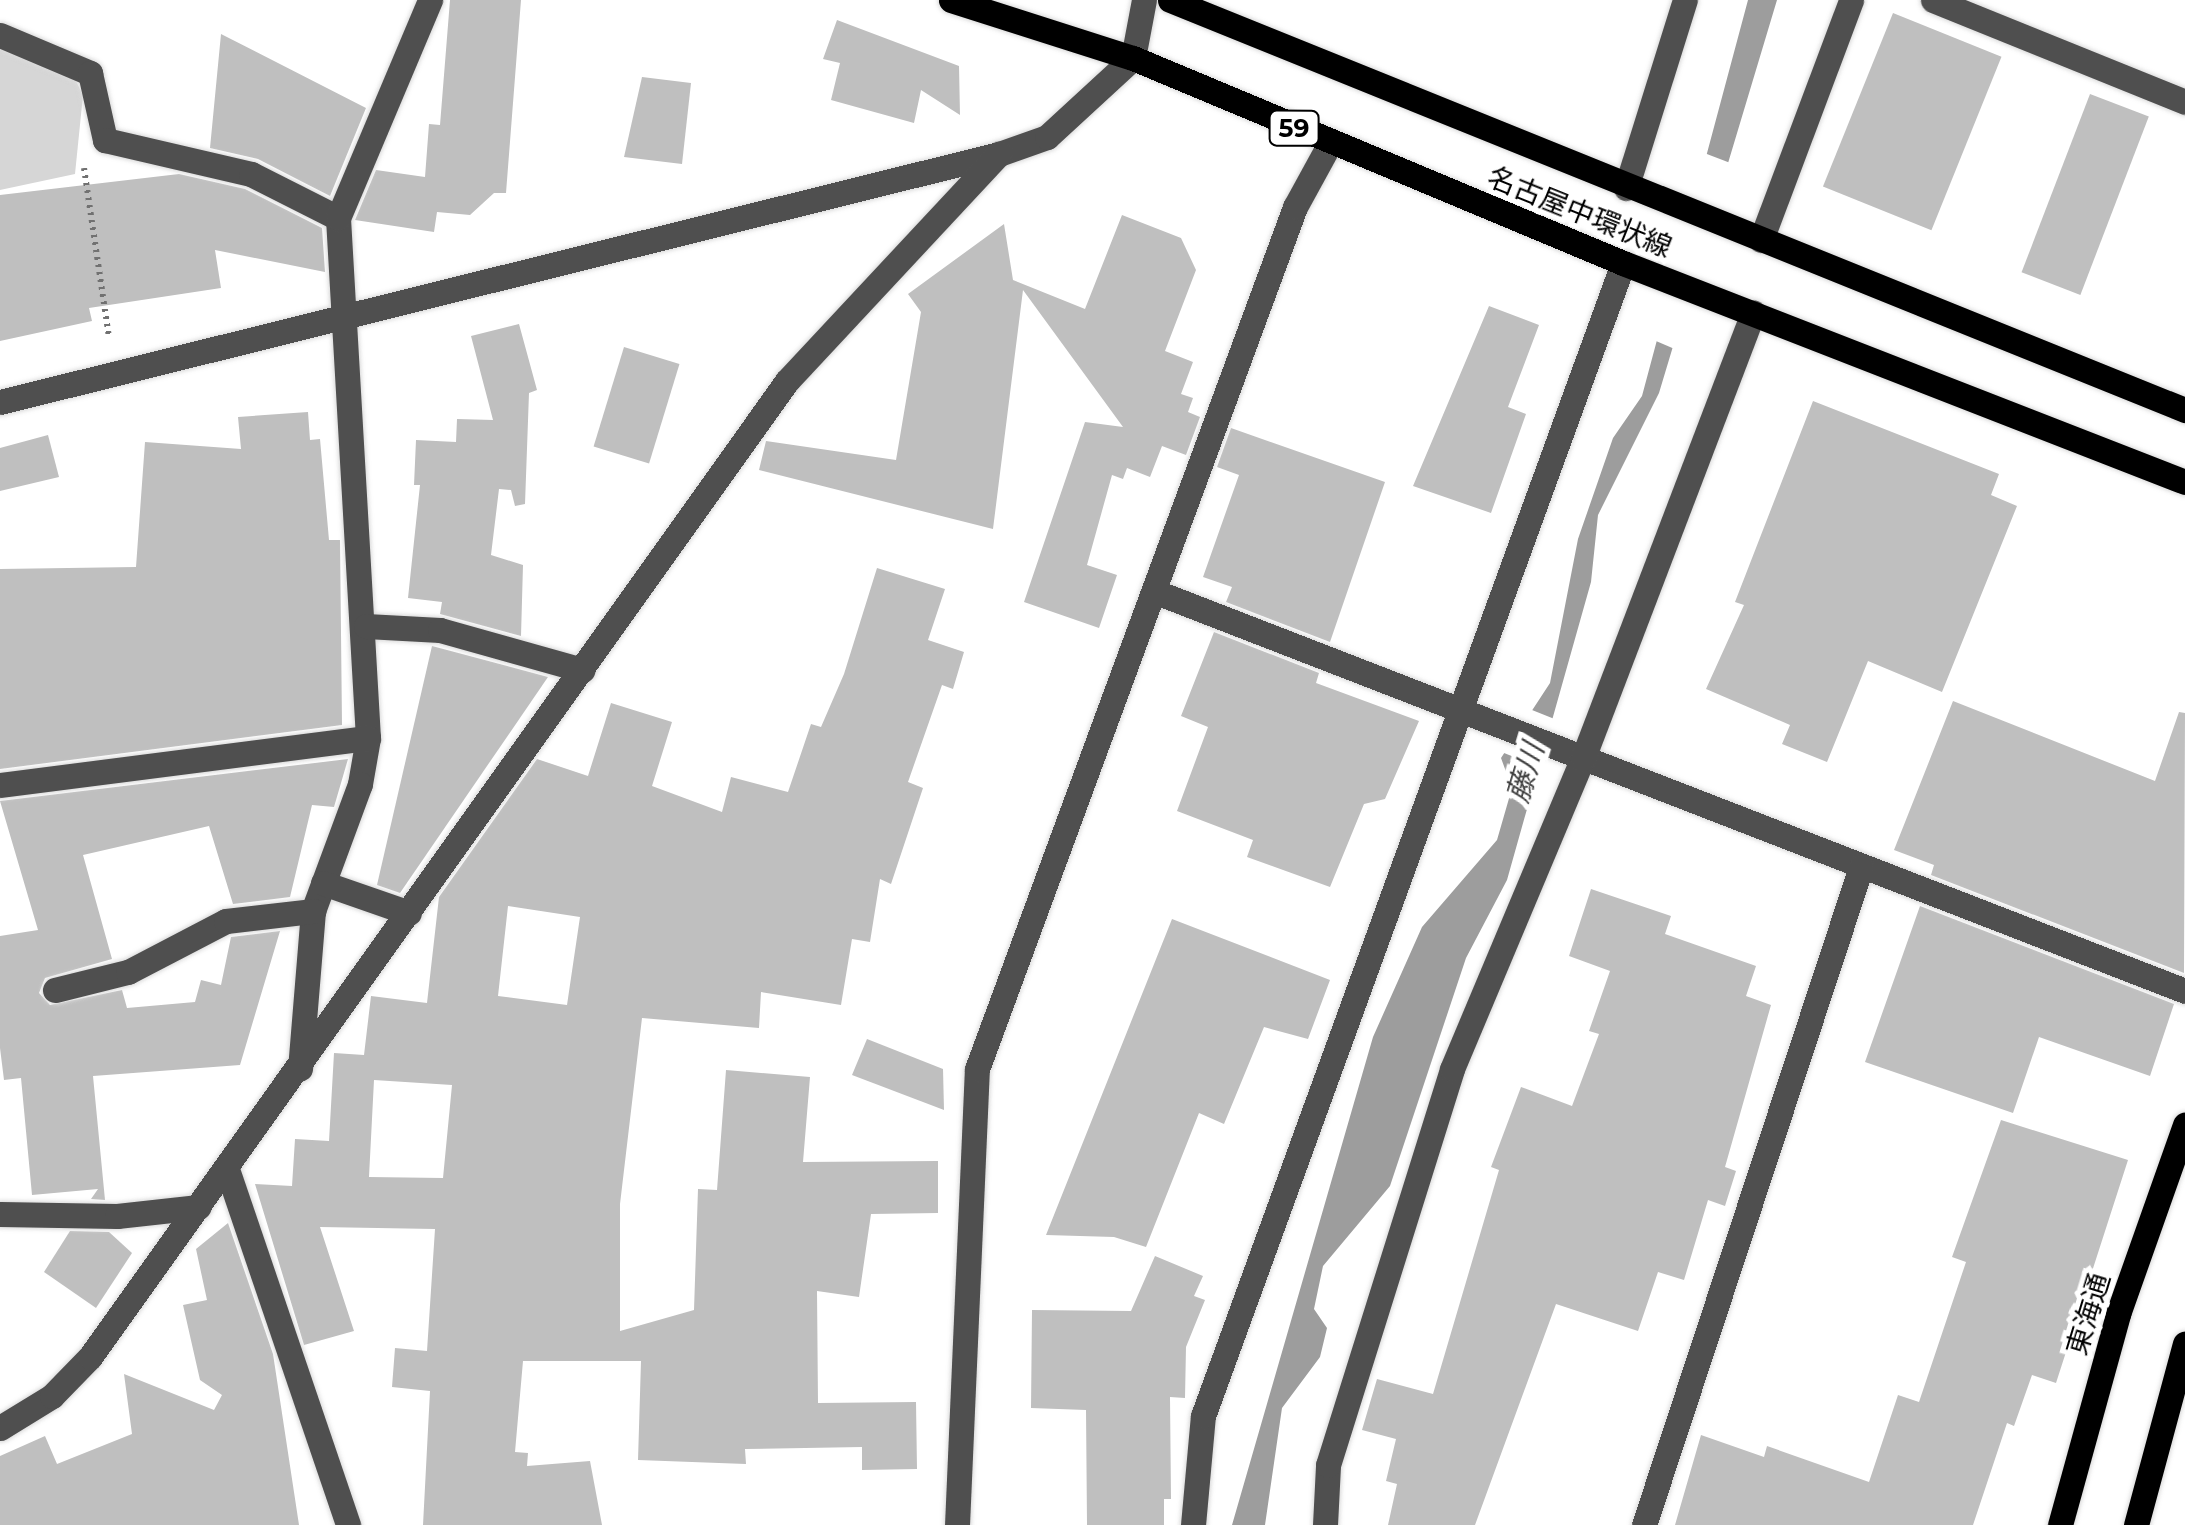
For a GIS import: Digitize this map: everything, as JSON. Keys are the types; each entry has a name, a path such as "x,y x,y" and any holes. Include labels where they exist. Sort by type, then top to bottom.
{"main road":[{"name":"名古屋中環状線","path":"952,0 1133,58 1628,264 2185,482"},
{"name":"名古屋中環状線","path":"1170,0 1638,193 2185,410"},
{"name":"東海通","path":"2060,1525 2118,1314 2185,1125"},
{"path":"2136,1525 2185,1343"}],"street":[{"path":"300,1068 313,912 360,784 368,738 366,626 348,314 338,218 430,0"},
{"path":"0,402 1000,154 1047,138 1133,58 1144,0"},
{"path":"1638,193 1685,0"},
{"path":"1754,236 1850,0"},
{"path":"1933,0 2185,102"},
{"path":"0,35 90,73 105,140 251,174 338,218"},
{"path":"957,1525 976,1069 1156,592 1295,207 1330,143"},
{"path":"0,1428 52,1396 90,1357 787,381 1000,154"},
{"path":"1193,1525 1203,1416 1470,711 1628,264"},
{"path":"1325,1525 1328,1465 1452,1070 1741,308"},
{"path":"1156,592 2185,991"},
{"path":"366,626 440,630 582,670"},
{"path":"0,785 368,738"},
{"path":"1644,1525 1862,867"},
{"path":"324,883 409,912"},
{"path":"55,990 128,972 226,920 313,912"},
{"path":"227,1169 348,1525"},
{"path":"0,1214 118,1216 199,1206"}],"path":[{"path":"105,140 84,163 82,194 109,339"}],"shaded area":[{"path":"0,44 72,73 83,95 75,174 0,190"}],"water":[{"name":"藤川","path":"1748,0 1777,0 1659,393 1598,515 1591,582 1507,880 1466,958 1390,1186 1323,1266 1314,1309 1327,1328 1320,1357 1282,1408 1265,1525 1232,1525 1373,1037 1422,927 1497,840 1512,788 1501,758 1550,683 1578,539 1613,438 1642,396"}],"pier":[{"path":"1699,151 1733,164 1677,350 1649,338"},
{"path":"1527,708 1557,720 1544,769 1499,751"}],"building":[{"path":"450,0 521,0 506,193 494,193 470,215 437,212 434,232 355,220 376,170 425,177 429,124 440,125"},
{"path":"1893,13 2001,57 1931,230 1823,186"},
{"path":"837,20 959,66 960,115 921,90 914,123 831,100 840,63 823,59"},
{"path":"221,34 366,108 330,196 258,159 210,148"},
{"path":"642,77 691,83 682,164 624,157"},
{"path":"2090,94 2149,117 2080,295 2022,272"},
{"path":"179,174 245,189 322,228 325,272 215,250 221,288 89,308 92,321 0,341 0,195"},
{"path":"1122,215 1181,238 1196,270 1165,351 1193,362 1181,394 1193,398 1188,412 1200,417 1186,455 1162,446 1150,477 1127,468 1123,479 1112,475 1087,565 1117,575 1099,628 1024,602 1085,422 1123,427 1023,290 993,529 759,470 766,441 896,460 921,312 908,294 1004,224 1013,280 1085,309"},
{"path":"1489,306 1539,325 1508,407 1526,414 1491,513 1413,486"},
{"path":"519,324 537,390 529,393 525,504 515,506 511,490 499,489 491,555 523,565 521,636 440,614 442,602 408,598 420,485 414,485 416,440 456,442 457,419 493,420 471,336"},
{"path":"624,347 679,364 649,463 594,446"},
{"path":"1813,401 1999,474 1991,495 2017,506 1942,692 1868,661 1827,762 1782,744 1790,725 1706,689 1744,605 1735,602"},
{"path":"308,412 310,440 320,439 329,540 340,540 342,725 0,769 0,569 136,567 145,442 241,449 238,417"},
{"path":"1231,428 1385,482 1330,642 1226,602 1232,587 1203,577 1239,475 1217,467"},
{"path":"48,435 59,477 0,491 0,448"},
{"path":"877,568 945,589 928,640 964,652 953,689 942,685 908,782 923,788 891,884 880,879 870,942 852,939 841,1005 761,992 759,1028 642,1018 620,1204 620,1331 694,1310 698,1189 717,1190 726,1070 810,1077 803,1162 938,1161 938,1213 871,1214 859,1297 817,1291 818,1403 916,1402 917,1469 862,1470 862,1447 745,1449 746,1464 638,1460 641,1361 523,1361 515,1452 528,1453 527,1466 590,1461 602,1525 423,1525 430,1391 392,1387 395,1348 427,1351 435,1229 320,1227 354,1331 304,1345 255,1184 292,1186 295,1139 329,1141 334,1053 364,1055 371,996 427,1003 439,897 537,759 588,776 611,703 672,722 652,786 722,812 731,777 788,792 811,724 821,727 844,674","holes":["508,906 580,917 567,1005 498,996","374,1080 452,1085 443,1178 369,1177"]},
{"path":"1214,632 1319,673 1316,683 1419,721 1385,799 1364,804 1330,887 1247,857 1253,840 1177,811 1208,727 1181,716"},
{"path":"432,646 548,677 400,893 377,885"},
{"path":"1953,701 2155,781 2179,712 2185,713 2184,973 1931,875 1934,865 1894,850"},
{"path":"348,759 334,807 312,805 290,897 233,904 209,826 83,855 112,959 45,978 39,993 50,1005 122,990 127,1008 195,1002 201,980 221,985 231,937 280,931 240,1065 93,1076 105,1200 91,1199 98,1189 32,1195 21,1078 4,1080 0,1048 0,936 38,930 0,801"},
{"path":"1591,889 1671,916 1665,934 1756,966 1746,996 1771,1005 1725,1167 1736,1171 1725,1206 1708,1200 1684,1280 1658,1272 1638,1331 1556,1304 1475,1525 1388,1525 1397,1484 1386,1481 1396,1439 1362,1430 1377,1379 1433,1394 1499,1170 1491,1167 1521,1087 1572,1106 1599,1034 1589,1031 1610,971 1569,956"},
{"path":"1920,906 2174,1004 2150,1076 2039,1037 2013,1113 1865,1062"},
{"path":"1172,919 1330,980 1308,1039 1264,1027 1224,1124 1199,1113 1146,1247 1114,1237 1046,1235"},
{"path":"867,1039 943,1069 944,1110 852,1075"},
{"path":"2001,1120 2128,1160 2056,1383 2032,1375 2014,1426 2007,1423 1973,1525 1675,1525 1701,1435 1764,1457 1767,1446 1869,1482 1898,1395 1919,1402 1966,1262 1952,1257"},
{"path":"228,1223 273,1354 299,1525 0,1525 0,1456 45,1436 57,1464 132,1434 124,1374 214,1410 222,1395 200,1380 183,1305 207,1300 196,1249"},
{"path":"70,1231 109,1232 132,1253 96,1308 44,1272"},
{"path":"1155,1256 1203,1276 1194,1296 1205,1300 1186,1347 1185,1398 1170,1397 1171,1499 1164,1499 1164,1525 1087,1525 1086,1410 1031,1408 1032,1310 1131,1311"}]}
